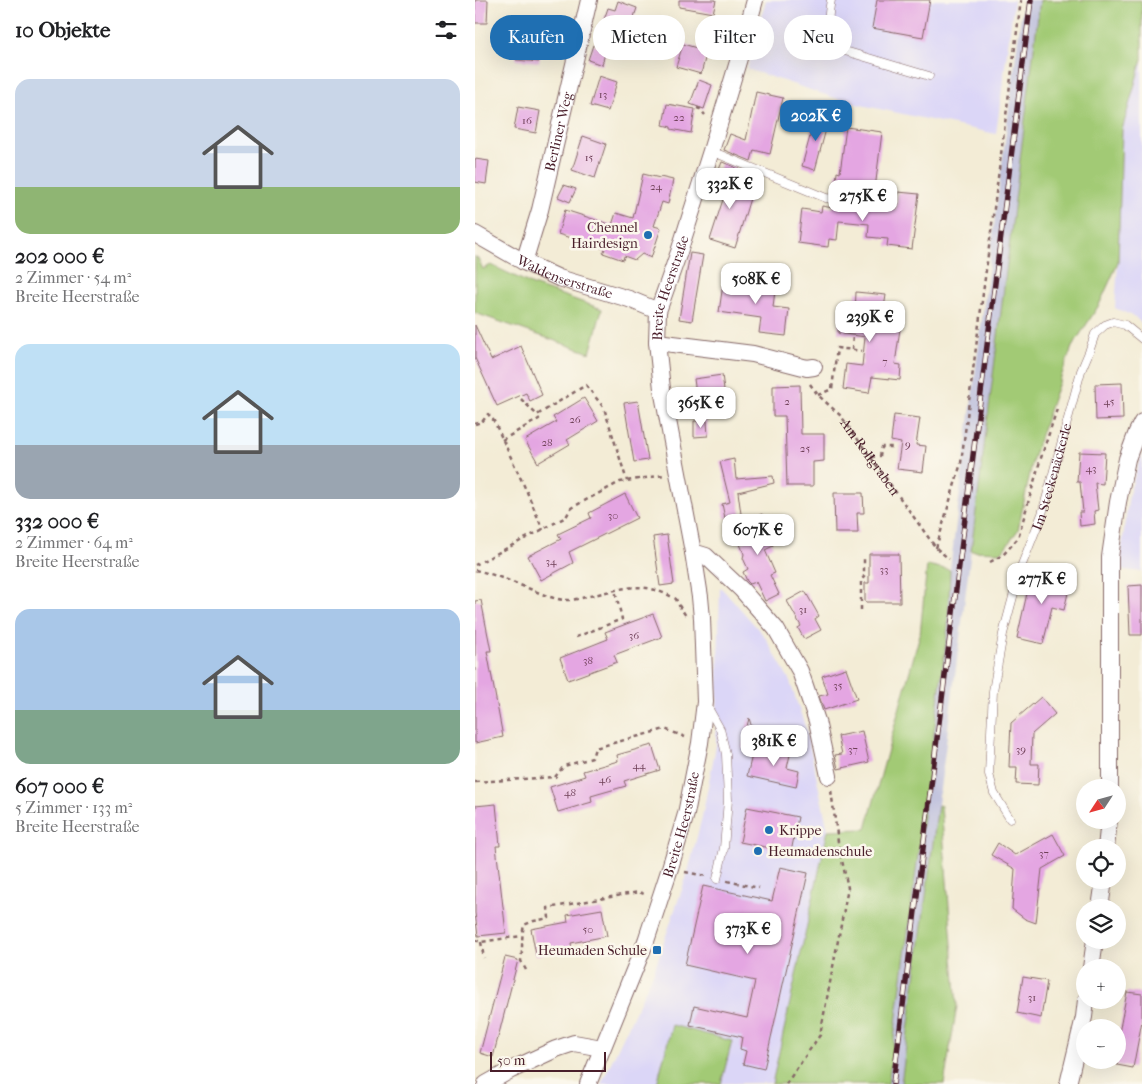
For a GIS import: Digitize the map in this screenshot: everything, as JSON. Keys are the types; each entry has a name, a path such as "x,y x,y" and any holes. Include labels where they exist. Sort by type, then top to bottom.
{"street":[{"name":"Berliner Weg","path":"524,262 540,210 589,0"},
{"name":"Breite Heerstraße","path":"588,1084 646,941 670,868 686,814 700,743 705,702 700,597 662,389 657,342 658,311 711,151 755,0"},
{"name":"Waldenserstraße","path":"475,234 524,262 559,278 629,299 658,311"},
{"path":"657,342 753,354 811,367"},
{"path":"1110,779 1110,558 1118,502 1127,459 1142,422"},
{"path":"693,552 706,556 742,590 776,629 800,671 817,721 829,776"},
{"path":"1068,1084 1085,1009"},
{"path":"486,1084 511,1070 573,1043 601,1048"}],"lane":[{"path":"831,0 829,13 830,35 836,45 845,52 929,76"},
{"path":"711,151 826,198 871,202"},
{"name":"Im Steckenäckerle","path":"1010,819 994,794 989,774 993,691 1003,634 1021,566 1042,514 1081,371 1095,334 1105,325 1113,322 1125,325 1142,339"},
{"path":"705,702 720,728 727,754 728,800 724,848 717,879"}],"path":[{"path":"935,548 961,463 1021,0"},
{"path":"851,350 853,335"},
{"path":"818,395 832,389 837,348 862,351"},
{"name":"Am Rollgraben","path":"811,367 807,380 818,395 841,416 935,548 949,559"},
{"path":"537,415 586,385 604,408 627,481"},
{"path":"503,440 539,419 521,399"},
{"path":"475,424 482,422 488,414 494,421 543,530"},
{"path":"871,457 881,456 882,447 893,447"},
{"path":"475,565 566,517 571,508 620,482 661,476"},
{"path":"861,610 861,580 864,577 864,558"},
{"path":"475,570 500,577 547,596 566,600 641,586 663,592 676,599 684,599"},
{"path":"575,638 622,619 615,590"},
{"path":"676,599 685,616 702,618"},
{"path":"475,782 555,777 564,766 591,758 595,748 665,728 700,743"},
{"path":"786,1084 820,1035 848,888 838,842 829,776"},
{"path":"670,868 759,888"},
{"path":"526,970 521,961 523,949 521,936 524,925 549,918 548,908 639,892"},
{"path":"475,940 481,942 521,936"},
{"path":"481,942 484,958"}],"shaded area":[{"path":"766,0 1014,0 996,134 847,102 747,69 749,60 774,60 774,15 762,15"},
{"path":"1023,0 1040,0 961,630 901,1084 888,1084 948,626 950,570"},
{"path":"1142,59 1142,324 1135,317 1115,308 1122,130"},
{"path":"1142,453 1142,572 1119,569 1129,494"},
{"name":"Heumadenschule","path":"720,587 765,637 789,679 806,729 828,830 772,1083 601,1084 652,976 688,872 702,817 716,746"}],"green space":[{"path":"1040,0 1141,0 1142,59 1122,130 1118,263 1099,305 1072,347 1033,459 1018,530 1002,552 971,551"},
{"path":"475,256 483,269 491,265 533,285 602,309 590,353 475,313"},
{"path":"927,565 950,570 948,626 888,1084 772,1084 828,830 866,829 920,634"},
{"path":"938,805 941,806 957,1006 944,1084 901,1084"},
{"path":"672,1025 732,1041 721,1084 657,1084"}],"building":[{"path":"475,0 488,0 487,23 475,23"},
{"path":"679,0 716,0 713,13 679,7"},
{"path":"877,0 930,0 923,37 872,28"},
{"path":"618,1 637,8 635,15 606,15 608,8 615,10"},
{"path":"593,45 593,60 603,60 602,65 588,60"},
{"path":"685,45 695,48 695,60 705,60 701,74 676,67 678,60 685,60"},
{"path":"516,60 539,60 539,62"},
{"path":"599,76 617,82 608,111 590,106"},
{"path":"699,80 712,85 704,109 690,104"},
{"path":"756,92 783,98 770,154 754,150 751,161 724,150 730,134 746,140"},
{"path":"667,104 695,109 691,133 671,129 671,127 663,125"},
{"path":"518,107 540,111 536,133 514,129"},
{"path":"816,114 829,118 815,170 802,166"},
{"path":"846,127 882,132 874,197 835,193 837,172 840,173"},
{"path":"583,136 606,144 595,178 572,170"},
{"path":"475,159 489,161 486,184 475,182"},
{"path":"722,162 735,167 727,187 714,182"},
{"path":"643,174 673,180 668,204 662,202 654,226 661,228 651,258 642,254 635,260 624,256 623,260 603,253 605,249 558,234 565,210 612,225 616,213 633,218"},
{"path":"564,185 576,189 570,202 558,197"},
{"path":"727,187 751,195 735,248 710,240"},
{"path":"898,192 919,194 912,249 887,246 888,239 868,237 869,224 839,221 837,240 829,239 828,247 798,243 802,209 821,212 822,206 833,208 834,204 896,209"},
{"path":"690,253 703,255 692,321 679,319"},
{"path":"750,278 776,282 773,307 789,309 786,336 759,333 761,318 719,312 723,284 749,287"},
{"path":"856,292 886,295 881,327 900,329 895,364 901,365 900,380 872,377 869,393 843,389 846,364 862,366 865,337 838,333 840,310 855,313"},
{"path":"475,325 491,360 521,346 542,395 530,401 526,393 497,406 475,358"},
{"path":"722,375 726,404 698,408 694,379"},
{"path":"1122,383 1123,419 1096,420 1095,384"},
{"path":"800,385 801,434 824,434 824,461 813,462 813,486 787,486 785,416 773,416 773,386"},
{"path":"584,398 598,421 567,440 570,444 538,463 525,440 556,422 553,417"},
{"path":"638,401 648,460 634,462 624,403"},
{"path":"894,415 920,418 916,445 926,446 923,472 897,469 901,443 891,441"},
{"path":"694,421 707,421 708,436 694,437"},
{"path":"1079,452 1105,453 1103,484 1095,483 1098,510 1094,511 1095,524 1080,526 1079,512 1083,512 1080,482 1077,482"},
{"path":"734,459 736,479 773,476 774,483 738,492 741,514 725,518 722,504 730,502 720,462"},
{"path":"834,493 863,493 864,513 857,513 858,533 835,533"},
{"path":"625,494 637,518 569,552 573,563 541,580 528,556 561,539 558,534 591,518 589,513"},
{"path":"762,514 768,526 765,527 773,546 765,550 775,573 770,575 779,594 765,601 756,582 750,584 743,572 748,569 740,544 747,541 739,524"},
{"path":"667,535 674,584 660,586 653,537"},
{"path":"869,554 899,554 900,602 865,602 865,583 869,583"},
{"path":"1032,571 1071,580 1064,610 1052,607 1043,644 1017,638"},
{"path":"1142,585 1142,635 1130,635 1128,586"},
{"path":"805,591 819,616 815,619 821,630 804,639 798,628 801,626 787,601"},
{"path":"481,600 491,651 487,651 503,737 475,743 475,601"},
{"path":"653,614 662,637 614,655 617,662 568,680 560,658 608,639 605,632"},
{"path":"846,668 857,699 824,710 819,696 828,694 822,676"},
{"path":"1041,697 1055,714 1032,734 1031,764 1039,764 1038,785 1016,784 1017,767 1009,767 1011,723"},
{"path":"749,718 759,752 742,748"},
{"path":"862,731 869,762 838,769 835,755 842,754 838,736"},
{"path":"652,745 660,770 624,781 626,786 591,796 592,802 558,812 550,787 585,776 583,771 618,761 617,755"},
{"path":"792,746 787,768 799,771 796,787 747,776 752,755"},
{"path":"496,804 500,846 496,846 506,933 478,936 475,913 475,806"},
{"name":"Krippe","path":"747,807 798,817 791,852 740,842"},
{"path":"1053,834 1065,856 1042,869 1036,923 1025,919 1012,909 1015,869 991,855 998,843 1015,855"},
{"name":"Heumadenschule","path":"780,867 808,873 764,1069 743,1064 746,1051 740,1049 742,1037 690,1025 694,1006 747,1018 755,981 685,965 703,886 772,901"},
{"path":"602,909 607,936 571,943 572,949 536,955 531,929 568,922 567,915"},
{"path":"505,957 518,960 493,1057 480,1053"},
{"path":"1023,977 1047,981 1041,1018 1017,1013"},
{"path":"1127,992 1142,994 1142,1021 1133,1068 1126,1067 1126,1019 1122,1019 1124,1009 1126,1009"}],"railway":[{"path":"893,1084 1031,0"}],"place":[{"name":"Chennel Hairdesign","path":"648,235"},
{"name":"Krippe","path":"769,830"},
{"name":"Heumadenschule","path":"758,851"},
{"name":"Heumaden Schule","path":"657,950"}]}
